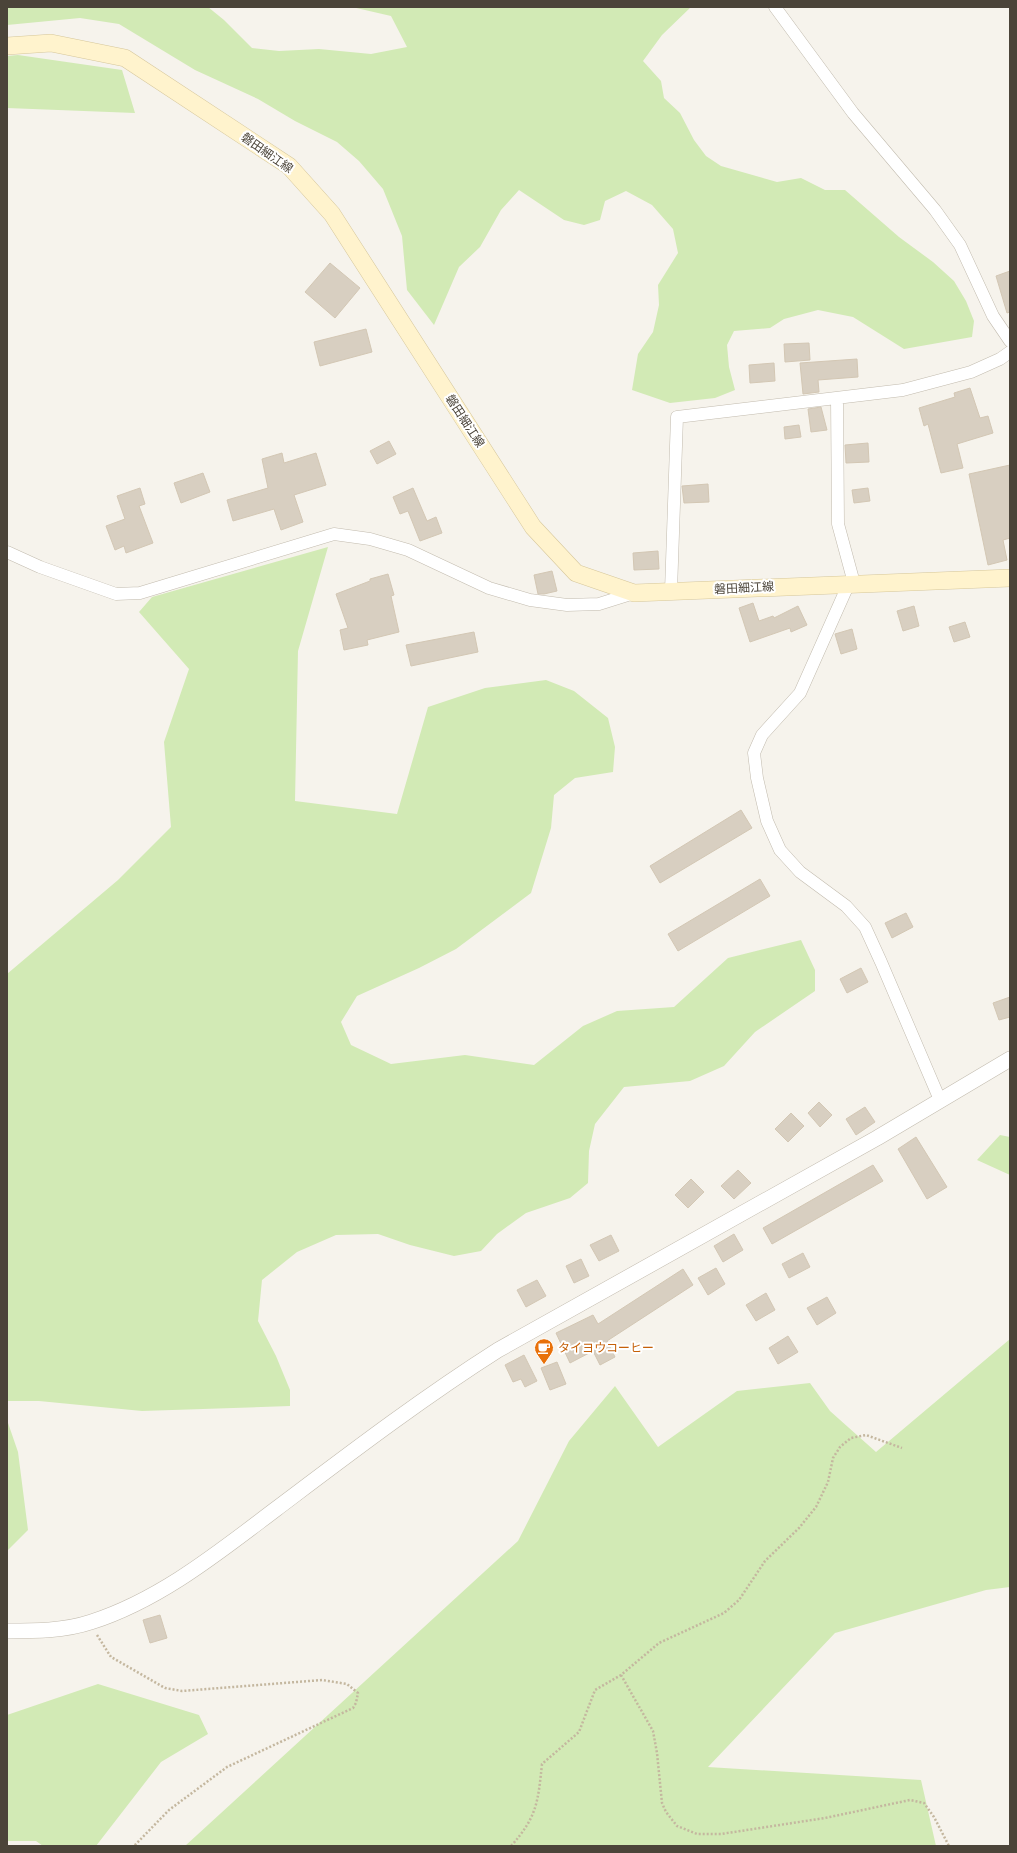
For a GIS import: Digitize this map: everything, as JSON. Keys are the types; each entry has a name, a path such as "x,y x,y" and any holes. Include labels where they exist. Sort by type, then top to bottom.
{"main road":[{"name":"磐田細江線","path":"7,46 51,43 125,58 289,166 332,214 533,527 576,573 634,593 852,583 1010,578"}],"street":[{"path":"776,7 853,113 935,210 960,245 994,316 1010,341"},
{"path":"672,591 677,417 903,390 971,372 1000,359 1010,352"},
{"path":"837,398 838,524 852,583 800,693 762,735 754,753 767,821 780,850 800,872 846,906 864,927 882,962 940,1100"},
{"path":"7,552 40,567 116,594 140,593 334,534 370,539 408,550 489,588 530,600 567,605 599,604 634,593"},
{"path":"7,1631 47,1630 90,1622 128,1607 162,1589 207,1560 442,1386 498,1350 870,1142 1010,1059"}],"path":[{"path":"511,1846 525,1831 538,1804 542,1764 579,1732 595,1690 622,1676 659,1643 724,1613 739,1600 764,1560 799,1528 816,1507 828,1482 833,1458 840,1447 851,1438 866,1435 902,1448"},
{"path":"90,1622 111,1658 165,1688 182,1691 322,1680 347,1684 358,1693 356,1703 352,1708 227,1767 169,1810 134,1846"},
{"path":"622,1676 653,1731 657,1753 662,1803 666,1812 677,1826 697,1834 721,1834 825,1818 910,1800 924,1803 934,1817 949,1846"}],"green space":[{"path":"7,7 208,7 224,20 252,48 279,51 319,49 371,54 407,47 391,16 352,7 691,7 662,35 643,61 661,81 664,98 680,113 694,140 706,156 721,166 777,182 801,178 825,190 845,190 899,237 933,262 954,281 966,301 974,321 972,337 904,349 853,317 818,310 784,319 770,328 734,331 727,345 729,367 735,390 715,398 670,403 632,390 638,354 653,332 659,305 658,285 678,253 673,229 652,205 626,191 605,201 600,220 584,225 564,220 519,190 501,210 480,247 459,267 434,325 407,290 402,236 383,189 359,161 337,142 295,121 258,99 195,70 119,24 80,18 7,25"},
{"path":"18,55 122,70 135,113 7,108 7,56"},
{"path":"328,547 298,651 295,801 397,814 428,707 485,688 546,680 574,691 608,718 615,747 613,772 575,778 554,795 551,828 531,893 456,949 419,968 357,996 341,1022 351,1045 391,1064 465,1055 534,1065 583,1026 617,1011 674,1007 728,958 801,940 815,970 815,991 755,1032 724,1066 690,1081 624,1087 595,1124 589,1151 588,1183 570,1198 526,1213 497,1234 481,1251 454,1256 410,1245 378,1234 336,1235 297,1252 262,1280 258,1321 276,1356 290,1390 290,1406 142,1411 39,1401 7,1401 7,974 118,880 171,827 164,742 189,669 139,612 152,597"},
{"path":"1000,1135 1010,1137 1010,1175 977,1160"},
{"path":"1010,1339 1010,1587 986,1590 835,1633 708,1767 921,1780 936,1846 185,1846 518,1541 569,1441 615,1386 658,1447 737,1391 810,1383 830,1411 876,1452"},
{"path":"7,1420 18,1452 28,1530 8,1550"},
{"path":"98,1684 199,1715 208,1734 161,1762 96,1846 43,1846 36,1841 7,1841 7,1715"}],"building":[{"path":"330,263 360,288 335,318 305,292"},
{"path":"1010,271 1010,312 1007,313 996,276"},
{"path":"366,329 372,352 320,366 314,342"},
{"path":"809,343 810,360 785,362 784,344"},
{"path":"857,359 858,377 818,380 819,392 803,394 800,363"},
{"path":"774,363 775,381 750,383 749,365"},
{"path":"970,388 980,418 988,416 993,433 957,444 963,468 941,473 928,424 924,426 919,408 955,397 954,393"},
{"path":"821,407 827,430 811,432 808,409"},
{"path":"799,425 801,437 785,439 784,427"},
{"path":"389,441 396,454 377,464 370,451"},
{"path":"868,443 869,462 846,463 845,445"},
{"path":"282,453 284,463 316,453 326,485 294,495 303,522 281,530 274,509 233,521 227,500 268,488 262,459"},
{"path":"1010,465 1010,538 1003,540 1007,560 988,565 969,474"},
{"path":"203,473 210,492 181,503 174,483"},
{"path":"708,484 709,502 684,503 682,486"},
{"path":"140,488 145,504 139,506 153,543 126,553 124,546 115,550 106,526 125,519 117,496"},
{"path":"413,488 427,521 436,517 442,533 420,541 408,511 400,514 393,497"},
{"path":"868,488 870,501 854,503 852,490"},
{"path":"658,551 659,569 634,570 633,553"},
{"path":"552,571 557,591 538,594 534,575"},
{"path":"388,574 394,595 391,596 399,632 367,640 368,645 344,650 340,630 348,628 336,594 370,581 370,579"},
{"path":"753,603 759,621 773,616 774,618 798,606 807,625 791,632 790,628 750,642 739,608"},
{"path":"914,606 919,626 903,631 897,611"},
{"path":"965,622 970,637 954,642 949,627"},
{"path":"852,629 857,649 841,654 835,634"},
{"path":"474,632 478,652 411,666 406,645"},
{"path":"741,810 752,828 660,883 650,866"},
{"path":"760,879 770,896 678,951 668,934"},
{"path":"906,913 913,927 892,938 885,923"},
{"path":"861,968 868,982 847,993 840,979"},
{"path":"1010,997 1010,1017 999,1020 993,1003"},
{"path":"819,1102 832,1115 820,1127 808,1113"},
{"path":"865,1107 875,1122 856,1135 846,1119"},
{"path":"791,1113 804,1126 788,1142 775,1129"},
{"path":"916,1137 947,1187 927,1199 898,1149"},
{"path":"873,1165 883,1181 772,1244 763,1228"},
{"path":"738,1170 751,1183 734,1199 721,1186"},
{"path":"691,1179 704,1192 688,1208 675,1195"},
{"path":"734,1234 743,1250 723,1262 714,1246"},
{"path":"611,1235 619,1251 599,1261 590,1245"},
{"path":"803,1253 810,1267 789,1278 782,1264"},
{"path":"581,1259 589,1276 574,1283 566,1266"},
{"path":"716,1268 725,1284 708,1295 698,1278"},
{"path":"683,1269 693,1285 607,1341 615,1357 600,1365 593,1351 570,1363 556,1333 593,1315 598,1324"},
{"path":"537,1280 546,1296 526,1307 517,1290"},
{"path":"766,1293 775,1310 756,1321 746,1305"},
{"path":"827,1297 836,1313 817,1325 807,1308"},
{"path":"788,1336 798,1352 778,1364 769,1348"},
{"path":"524,1355 537,1381 525,1387 521,1379 513,1382 505,1365"},
{"path":"557,1362 566,1384 550,1390 541,1368"},
{"path":"160,1615 167,1638 150,1643 143,1620"}],"place":[{"name":"タイヨウコーヒー","path":"544,1365"}]}
